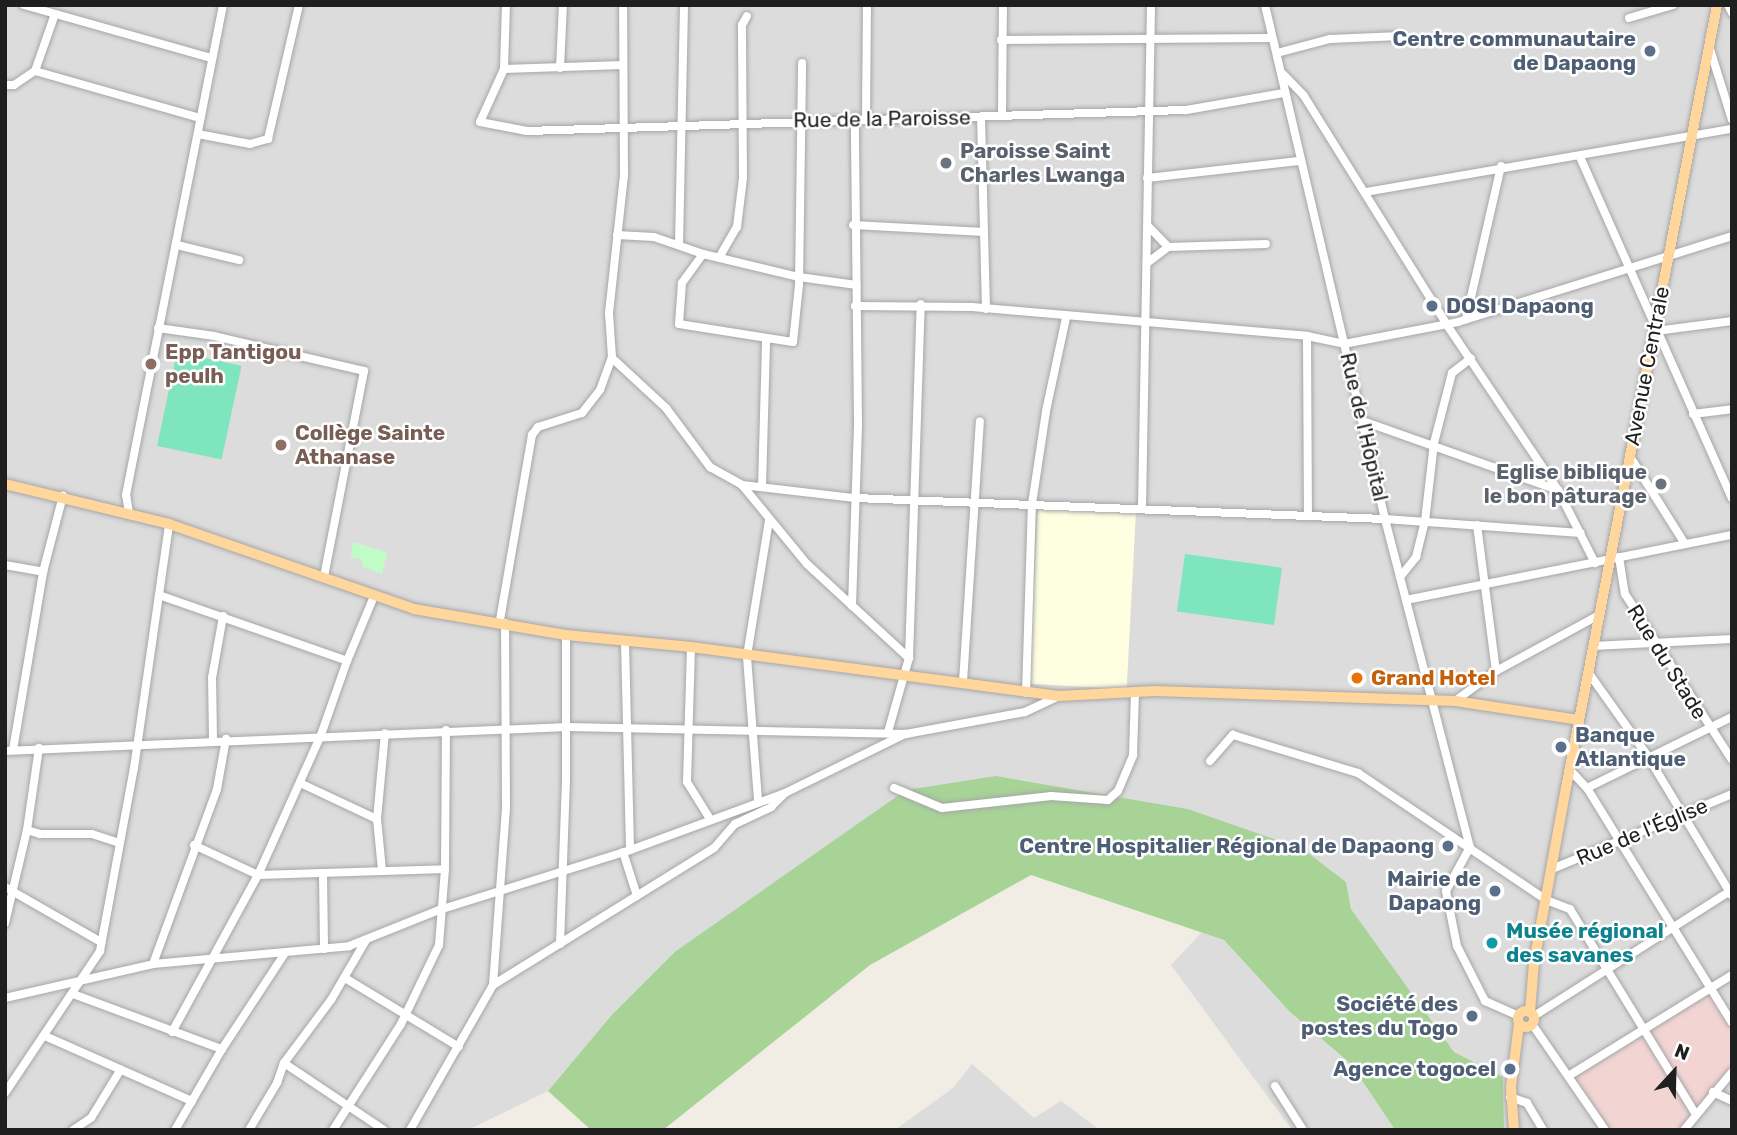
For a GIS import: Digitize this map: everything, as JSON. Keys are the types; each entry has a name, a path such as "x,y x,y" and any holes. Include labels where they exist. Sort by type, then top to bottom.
{"main road":[{"name":"Avenue Centrale","path":"1514,1130 1510,1097 1515,1053 1526,1019 1588,672 1614,558 1629,455 1656,329 1717,5"},
{"path":"5,484 169,524 426,612 503,622 566,635 625,643 691,647 1059,696 1136,693 1455,701 1579,720"}],"street":[{"path":"24,5 211,58"},
{"path":"129,513 126,495 223,5"},
{"path":"198,134 250,144 268,139 299,5"},
{"path":"506,5 504,69 623,65"},
{"path":"560,68 563,5"},
{"path":"410,1130 493,985 502,892 508,729 503,622 532,435 541,426 582,412 600,390 612,358 609,313 624,126 623,5"},
{"path":"679,246 684,5"},
{"path":"866,117 867,5"},
{"path":"1002,114 1003,5"},
{"path":"1142,507 1151,5"},
{"name":"Rue de l'Hôpital","path":"1265,5 1283,74 1283,93 1385,519 1470,847"},
{"path":"1629,19 1673,5"},
{"path":"1728,5 1732,13"},
{"path":"5,85 14,85 35,71 55,14"},
{"path":"720,256 737,227 743,178 742,25 747,16"},
{"path":"1277,53 1330,38 1400,36"},
{"path":"1001,40 1272,38"},
{"path":"1709,46 1732,120"},
{"path":"703,254 682,283 679,324 766,340 793,342 799,277 802,63"},
{"name":"Rue de la Paroisse","path":"504,69 480,122 527,131 741,124 855,117 981,117 1002,114 1191,109 1283,93"},
{"path":"35,71 200,118"},
{"path":"1283,74 1304,96 1366,191 1447,325 1558,490 1595,563"},
{"path":"852,606 855,498 855,117"},
{"path":"981,117 986,309"},
{"path":"1366,191 1501,166 1580,157 1693,138 1732,129"},
{"path":"1580,157 1732,498"},
{"path":"1147,178 1300,161"},
{"path":"1466,319 1501,166"},
{"path":"853,225 984,232"},
{"path":"1148,226 1168,247"},
{"path":"617,235 654,237 703,254 799,277 856,285"},
{"path":"855,306 921,304 986,309 1066,318 1307,336 1344,344 1447,325 1732,236"},
{"path":"1147,262 1168,247 1266,244"},
{"path":"177,245 239,260"},
{"path":"888,732 909,658 912,499 921,304"},
{"path":"1026,693 1032,504 1045,411 1066,318"},
{"path":"1656,329 1732,321"},
{"path":"158,328 214,336 364,372 324,577"},
{"path":"1307,336 1308,516"},
{"path":"762,487 766,340"},
{"path":"612,358 682,426 710,467 742,485 769,520 852,606 909,658"},
{"path":"1400,577 1416,557 1426,522 1434,443 1452,373 1471,358"},
{"path":"1693,414 1732,409"},
{"path":"1363,421 1434,443 1558,490"},
{"path":"963,682 981,422"},
{"path":"1629,455 1685,544"},
{"path":"742,485 855,498 1142,507 1385,519 1580,533"},
{"path":"62,496 43,572 9,750 135,742 566,727 628,730 686,727 906,734"},
{"path":"758,800 747,656 769,520"},
{"path":"5,1093 85,976 102,942 120,843 169,524"},
{"path":"1477,525 1496,671"},
{"path":"1406,600 1732,535"},
{"name":"Rue du Stade","path":"1614,558 1622,587 1708,727 1732,760"},
{"path":"5,565 43,572"},
{"path":"159,595 347,662"},
{"path":"172,1032 215,959 258,875 321,735 374,596"},
{"path":"1455,701 1496,671 1599,615"},
{"path":"213,739 212,678 223,616"},
{"path":"560,944 564,872 566,635"},
{"path":"1593,646 1732,639"},
{"path":"625,643 628,730 626,851 637,896"},
{"path":"691,647 686,727 687,782 710,819"},
{"path":"1526,1019 1730,894 1647,755 1588,672"},
{"path":"894,788 942,808 1051,796 1108,800 1118,791 1133,755 1136,693"},
{"path":"5,998 85,976 153,964 324,949 366,940 439,910 564,872 758,800 785,793 906,734 1025,712 1059,696"},
{"path":"1587,788 1647,755 1732,717"},
{"path":"333,1130 345,1104 406,1014 439,945 439,910 445,869 446,730"},
{"path":"382,870 377,819 385,733"},
{"path":"1210,761 1233,735 1358,773 1546,900 1573,912 1695,1114"},
{"path":"153,964 194,845 217,789 226,739"},
{"path":"5,923 8,889 27,830 39,748"},
{"path":"1570,770 1587,788 1708,989 1732,1023"},
{"path":"299,783 377,819"},
{"path":"493,985 714,848 735,824 771,807 785,793"},
{"name":"Rue de l'Église","path":"1552,869 1732,794"},
{"path":"27,830 40,834 92,834 120,843"},
{"path":"194,845 258,875 445,869"},
{"path":"1470,847 1446,891 1457,946 1485,1001 1526,1019 1570,1075 1605,1130"},
{"path":"323,874 324,949"},
{"path":"8,889 102,942"},
{"path":"249,1130 277,1083 284,1063 345,978 366,940"},
{"path":"175,1130 222,1049 285,953"},
{"path":"1570,1075 1732,975"},
{"path":"345,978 459,1047"},
{"path":"73,994 222,1049"},
{"path":"45,1036 192,1101"},
{"path":"284,1063 384,1130"},
{"path":"73,1130 91,1118 121,1069"},
{"path":"1685,1130 1695,1114 1732,1072"},
{"path":"1275,1086 1303,1130"},
{"path":"1713,1092 1732,1101"},
{"path":"1510,1097 1527,1103 1543,1130"}],"shaded area":[{"path":"5,5 1732,5 1732,1130 1504,1130 1503,1077 1454,1052 1351,909 1346,882 1303,849 1188,809 996,776 610,1017 548,1091 468,1130 5,1130"},
{"path":"1038,508 1136,513 1127,689 1029,684"},
{"path":"1202,932 1224,940 1290,1012 1351,1064 1395,1130 1292,1130 1171,965"},
{"path":"1708,989 1732,1025 1732,1070 1683,1130 1606,1130 1570,1075"},
{"path":"972,1064 1034,1118 1061,1101 1100,1130 895,1130 953,1088"}],"green space":[{"path":"177,352 242,366 222,460 157,446"},
{"path":"353,542 387,552 382,574 363,567 361,559 351,557"},
{"path":"1185,554 1282,568 1274,625 1177,611"},
{"path":"996,776 1188,809 1303,849 1346,882 1351,909 1454,1052 1503,1077 1504,1130 1395,1130 1351,1064 1290,1012 1224,940 1031,875 870,965 663,1130 591,1130 548,1091 610,1017 676,951 906,790"}],"place":[{"name":"Centre communautaire de Dapaong","path":"1650,51"},
{"name":"Paroisse Saint Charles Lwanga","path":"946,163"},
{"name":"DOSI Dapaong","path":"1432,306"},
{"name":"Epp Tantigou peulh","path":"151,364"},
{"name":"Collège Sainte Athanase","path":"281,445"},
{"name":"Eglise biblique le bon pâturage","path":"1661,484"},
{"name":"Grand Hotel","path":"1357,678"},
{"name":"Banque Atlantique","path":"1561,747"},
{"name":"Centre Hospitalier Régional de Dapaong","path":"1448,846"},
{"name":"Mairie de Dapaong","path":"1495,891"},
{"name":"Musée régional des savanes","path":"1492,943"},
{"name":"Société des postes du Togo","path":"1472,1016"},
{"name":"Agence togocel","path":"1510,1069"}]}
